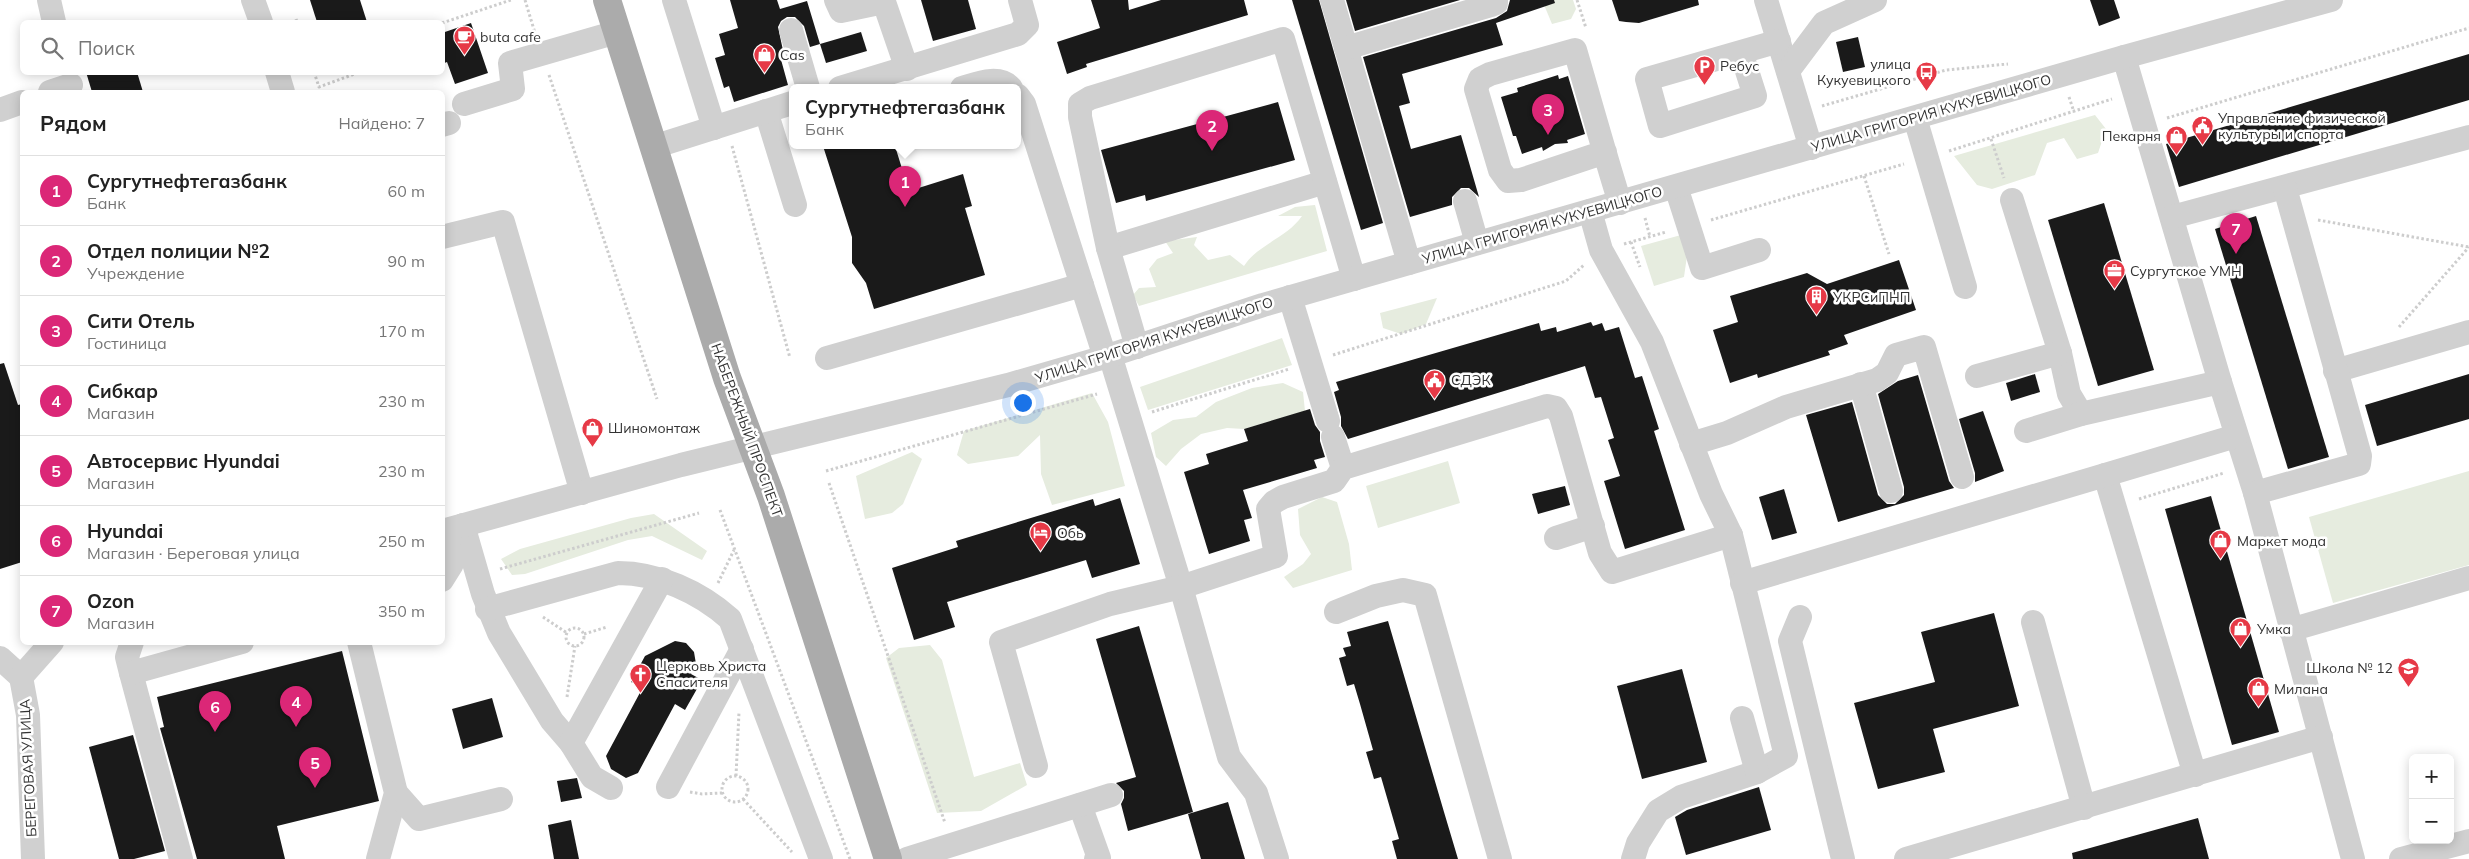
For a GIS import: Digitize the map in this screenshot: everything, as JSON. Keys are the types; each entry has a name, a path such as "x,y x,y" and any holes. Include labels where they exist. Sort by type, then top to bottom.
{"main road":[{"name":"НАБЕРЕЖНЫЙ ПРОСПЕКТ","path":"607,0 727,378 771,496 888,859"}],"street":[{"path":"48,0 53,20"},
{"path":"253,0 260,20"},
{"path":"674,0 720,126"},
{"path":"836,0 841,11 884,2 907,69"},
{"path":"854,84 1018,34 1027,25 1020,0"},
{"path":"1332,0 1409,263"},
{"path":"1346,48 1496,3 1496,0"},
{"path":"1766,0 1811,148"},
{"path":"1788,71 1824,23 1875,0"},
{"name":"УЛИЦА ГРИГОРИЯ КУКУЕВИЦКОГО","path":"451,528 753,448 943,403 1108,356 1290,297 2124,57 2331,0"},
{"path":"791,30 807,84"},
{"path":"464,104 513,89 510,63 541,52 617,32"},
{"path":"1137,346 1108,248 1080,117 1080,104 1090,98 1117,89 1283,39 1354,279"},
{"path":"1741,52 1779,41"},
{"path":"1605,152 1521,180 1508,180 1500,170 1476,89 1480,79 1490,74 1575,50 1605,152 1620,203"},
{"path":"2124,57 2236,436 2255,493 2290,630 2353,859"},
{"path":"278,75 282,90"},
{"path":"976,84 991,80 1005,84"},
{"path":"1021,100 1024,104 1082,285 1119,387 1182,586 1229,757 1256,793 1276,859"},
{"path":"0,110 20,103"},
{"path":"653,147 789,104"},
{"path":"766,111 795,205"},
{"path":"1915,118 1965,287"},
{"path":"2172,217 2469,137"},
{"path":"1108,248 1325,182"},
{"path":"1676,187 1702,268 1759,250"},
{"path":"2255,493 2359,464 2360,456 2285,188"},
{"path":"2012,200 2060,353 2069,394 2081,414"},
{"path":"1465,201 1477,243"},
{"path":"1590,211 1601,250 1652,342 1691,444 1731,535 1786,756 1757,772 1681,797 1658,811 1638,843 1633,859"},
{"path":"445,236 503,222 582,493"},
{"path":"827,358 1082,285"},
{"path":"1290,297 1343,468"},
{"path":"2335,371 2469,332"},
{"path":"1691,444 1727,433 1786,407 1876,380 1886,373 1896,355 1924,347 1962,477"},
{"path":"1977,376 2060,353"},
{"path":"2026,431 2081,414 2220,382"},
{"path":"1861,384 1891,491"},
{"path":"1036,766 1002,642 1110,604 1182,586 1276,556 1268,510 1274,502 1334,481 1343,468 1547,406 1556,408 1561,416 1600,553 1612,572 1731,535"},
{"path":"1742,582 2236,436"},
{"path":"2105,474 2195,776"},
{"path":"1556,538 1593,526"},
{"path":"451,528 477,575 488,609 499,633 592,777 611,788"},
{"path":"445,575 452,564 451,528"},
{"path":"488,609 618,573 638,573 662,579 707,602 730,619 821,859"},
{"path":"2290,630 2469,578"},
{"path":"566,738 662,579"},
{"path":"1336,612 1376,596 1403,590 1425,595 1500,859"},
{"path":"1800,617 1790,641 1843,859"},
{"path":"2033,622 2084,808"},
{"path":"0,658 21,677 49,645"},
{"path":"131,645 128,657 131,673 181,859"},
{"path":"131,673 231,645"},
{"path":"360,645 396,793 419,819 501,798"},
{"path":"668,787 742,648"},
{"name":"БЕРЕГОВАЯ УЛИЦА","path":"21,677 28,716 33,859"},
{"path":"1742,718 1757,772"},
{"path":"1906,859 2321,738"},
{"path":"378,859 396,793"},
{"path":"907,859 1111,795"},
{"path":"1080,805 1098,858 1096,859"},
{"path":"2401,859 2469,841"}],"path":[{"path":"445,22 511,0"},
{"path":"525,0 657,399"},
{"path":"2145,124 2469,28"},
{"path":"1800,112 1946,70 2010,64"},
{"path":"315,75 319,87 352,75"},
{"path":"720,126 790,358"},
{"path":"1991,139 2012,200"},
{"path":"1864,175 1889,254"},
{"path":"2293,216 2469,247"},
{"path":"2394,332 2469,247"},
{"path":"826,472 1119,387"},
{"path":"2139,499 2246,466"},
{"path":"829,483 952,846"},
{"path":"720,510 850,859"},
{"path":"477,575 699,513"},
{"path":"707,602 734,550"},
{"path":"572,628 579,629 584,634 584,641 579,646 575,646 571,646 566,641 567,634 572,628"},
{"path":"566,738 575,646"},
{"path":"731,775 742,776 748,784 748,795 743,799 740,802 729,801 722,793 723,782 731,775"},
{"path":"743,799 798,859"}],"shaded area":[{"path":"1542,0 1573,0 1576,9 1571,19 1552,24"},
{"path":"2095,115 2106,129 2098,153 2077,159 2064,138 2047,143 2035,175 1992,189 1977,185 1954,156"},
{"path":"1315,205 1327,251 1139,306 1133,295 1139,288 1156,287 1149,269 1157,259 1173,253 1165,241 1197,237 1194,245 1208,260 1230,255 1244,266 1257,252 1296,224 1302,216 1278,216 1295,207"},
{"path":"1681,235 1688,249 1684,277 1654,286 1641,246"},
{"path":"1437,298 1426,324 1401,334 1383,328 1380,313"},
{"path":"1282,338 1292,365 1148,410 1140,387"},
{"path":"1283,383 1303,392 1305,411 1244,429 1227,428 1201,434 1181,449 1166,466 1156,457 1151,433 1173,420 1196,417 1216,402 1252,388"},
{"path":"1092,393 1108,422 1125,486 1052,505 1041,474 1040,435 1018,456 968,464 957,455 964,431"},
{"path":"912,452 922,459 903,504 892,513 865,519 856,476"},
{"path":"1448,461 1460,503 1378,528 1366,486"},
{"path":"2469,471 2469,565 2333,603 2309,517"},
{"path":"1322,497 1337,502 1349,544 1352,570 1293,588 1284,577 1303,564 1311,554 1300,535 1298,509"},
{"path":"654,514 707,551 702,560 652,536 628,540 525,574 512,575 501,559 520,549 631,518"},
{"path":"930,645 942,660 974,777 1020,763 1027,785 981,811 937,813 886,658 899,648"}],"building":[{"path":"310,0 360,0 366,20 316,20"},
{"path":"730,0 777,0 780,9 807,1 820,44 810,47 804,26 795,17 787,17 781,21 778,27 784,55 780,56 788,85 734,102 729,86 724,88 715,58 725,55 719,34 738,28"},
{"path":"921,0 968,0 976,29 933,41"},
{"path":"1091,0 1128,0 1129,10 1161,0 1244,0 1248,15 1086,64 1087,67 1067,74 1057,42 1100,28"},
{"path":"1292,0 1319,0 1383,223 1361,230"},
{"path":"1346,0 1460,0 1355,31"},
{"path":"1510,0 1554,0 1555,3 1496,23 1503,45 1402,74 1410,103 1399,106 1411,149 1461,135 1479,197 1469,188 1461,188 1452,197 1452,205 1410,217 1363,57 1496,18 1507,11"},
{"path":"1612,0 1698,0 1699,5 1639,23 1619,21"},
{"path":"2090,0 2114,0 2120,18 2099,26"},
{"name":"buta cafe","path":"471,23 488,73 455,84 447,62 445,63 445,32"},
{"path":"861,32 867,51 826,63 820,44"},
{"path":"1858,37 1865,67 1843,72 1836,42"},
{"path":"2469,54 2469,100 2179,187 2166,144"},
{"path":"87,75 138,75 142,90 91,90"},
{"path":"1558,75 1559,79 1568,76 1585,134 1567,140 1568,143 1555,144 1543,151 1542,147 1522,154 1516,136 1513,136 1501,97 1518,92 1517,88"},
{"path":"1278,102 1295,160 1146,201 1145,195 1116,203 1101,150"},
{"path":"824,149 896,149 909,191 963,174 972,206 965,208 985,275 874,309 866,283 852,263 852,237"},
{"path":"2104,203 2154,370 2098,386 2048,220"},
{"path":"2256,216 2329,457 2288,469 2215,229"},
{"name":"УКРСиПНП","path":"1899,260 1916,310 1844,335 1848,344 1828,351 1830,355 1758,378 1757,374 1730,383 1713,330 1738,322 1730,296 1807,273 1827,284"},
{"path":"1591,322 1593,326 1602,323 1605,331 1619,327 1635,378 1642,376 1659,429 1654,431 1685,530 1625,549 1604,481 1620,476 1608,440 1614,438 1601,397 1595,398 1585,366 1348,439 1341,426 1341,417 1334,392 1339,390 1336,382 1539,323 1541,331 1556,327 1557,332"},
{"path":"4,363 18,405 20,404 20,563 0,569 0,364"},
{"path":"2035,374 2040,392 2011,401 2006,383"},
{"path":"2469,374 2469,419 2377,446 2365,405"},
{"path":"1918,375 1949,481 1954,488 1838,522 1806,415 1852,402 1878,495 1887,504 1895,504 1904,495 1904,487 1878,394 1898,381"},
{"path":"1310,409 1315,425 1320,432 1320,441 1325,457 1314,460 1317,468 1243,490 1252,518 1244,520 1250,541 1209,554 1184,472 1209,464 1206,454 1248,441 1244,429"},
{"path":"1983,411 2004,471 1975,482 1975,473 1959,419"},
{"path":"1565,486 1570,505 1538,514 1532,494"},
{"path":"1784,489 1797,533 1772,540 1759,497"},
{"path":"2211,496 2279,732 2232,745 2165,509"},
{"name":"Обь","path":"1120,498 1140,564 1092,578 1086,560 947,602 955,627 914,640 892,568 958,547 956,541 1093,499 1095,506"},
{"path":"1994,613 2019,706 1933,729 1945,772 1878,789 1854,703 1935,682 1921,632"},
{"path":"1388,621 1458,859 1397,859 1392,841 1399,839 1381,777 1374,779 1366,752 1373,750 1354,684 1347,686 1339,658 1346,656 1343,648 1351,646 1347,632"},
{"path":"1139,626 1193,812 1128,831 1121,804 1124,798 1124,791 1116,783 1136,777 1096,639"},
{"path":"675,641 686,643 694,652 696,664 691,674 702,680 685,710 675,704 638,773 626,778 611,769 606,756 643,687 631,682 645,656"},
{"path":"342,651 379,801 277,826 285,859 197,859 160,728 164,727 157,697"},
{"path":"1682,669 1707,762 1642,779 1617,686"},
{"path":"492,698 503,737 463,749 452,709"},
{"path":"133,735 165,851 134,859 119,859 89,747"},
{"path":"577,778 582,798 561,802 557,781"},
{"path":"1759,787 1771,830 1686,855 1675,817 1687,810"},
{"path":"1228,802 1245,859 1201,859 1188,814"},
{"path":"2198,818 2209,859 2073,859 2072,853"},
{"path":"571,820 579,859 554,859 548,825"}],"place":[{"name":"buta cafe","path":"464,56"},
{"name":"Cas","path":"764,74"},
{"name":"Ребус","path":"1704,85"},
{"name":"улица Кукуевицкого","path":"1927,91"},
{"name":"Сити Отель","path":"1548,135"},
{"name":"Управление физической культуры и спорта","path":"2202,145"},
{"name":"Отдел полиции №2","path":"1212,151"},
{"name":"Пекарня","path":"2177,155"},
{"name":"Сургутнефтегазбанк","path":"905,207"},
{"name":"Ozon","path":"2236,254"},
{"name":"Сургутское УМН","path":"2114,290"},
{"name":"УКРСиПНП","path":"1817,316"},
{"name":"СДЭК","path":"1435,399"},
{"name":"Шиномонтаж","path":"592,447"},
{"name":"Обь","path":"1041,552"},
{"name":"Маркет мода","path":"2221,560"},
{"name":"Умка","path":"2241,648"},
{"name":"Школа № 12","path":"2409,687"},
{"name":"Церковь Христа Спасителя","path":"640,693"},
{"name":"Милана","path":"2258,708"},
{"name":"Сибкар","path":"296,727"},
{"name":"Hyundai","path":"215,732"},
{"name":"Автосервис Hyundai","path":"315,788"}]}
